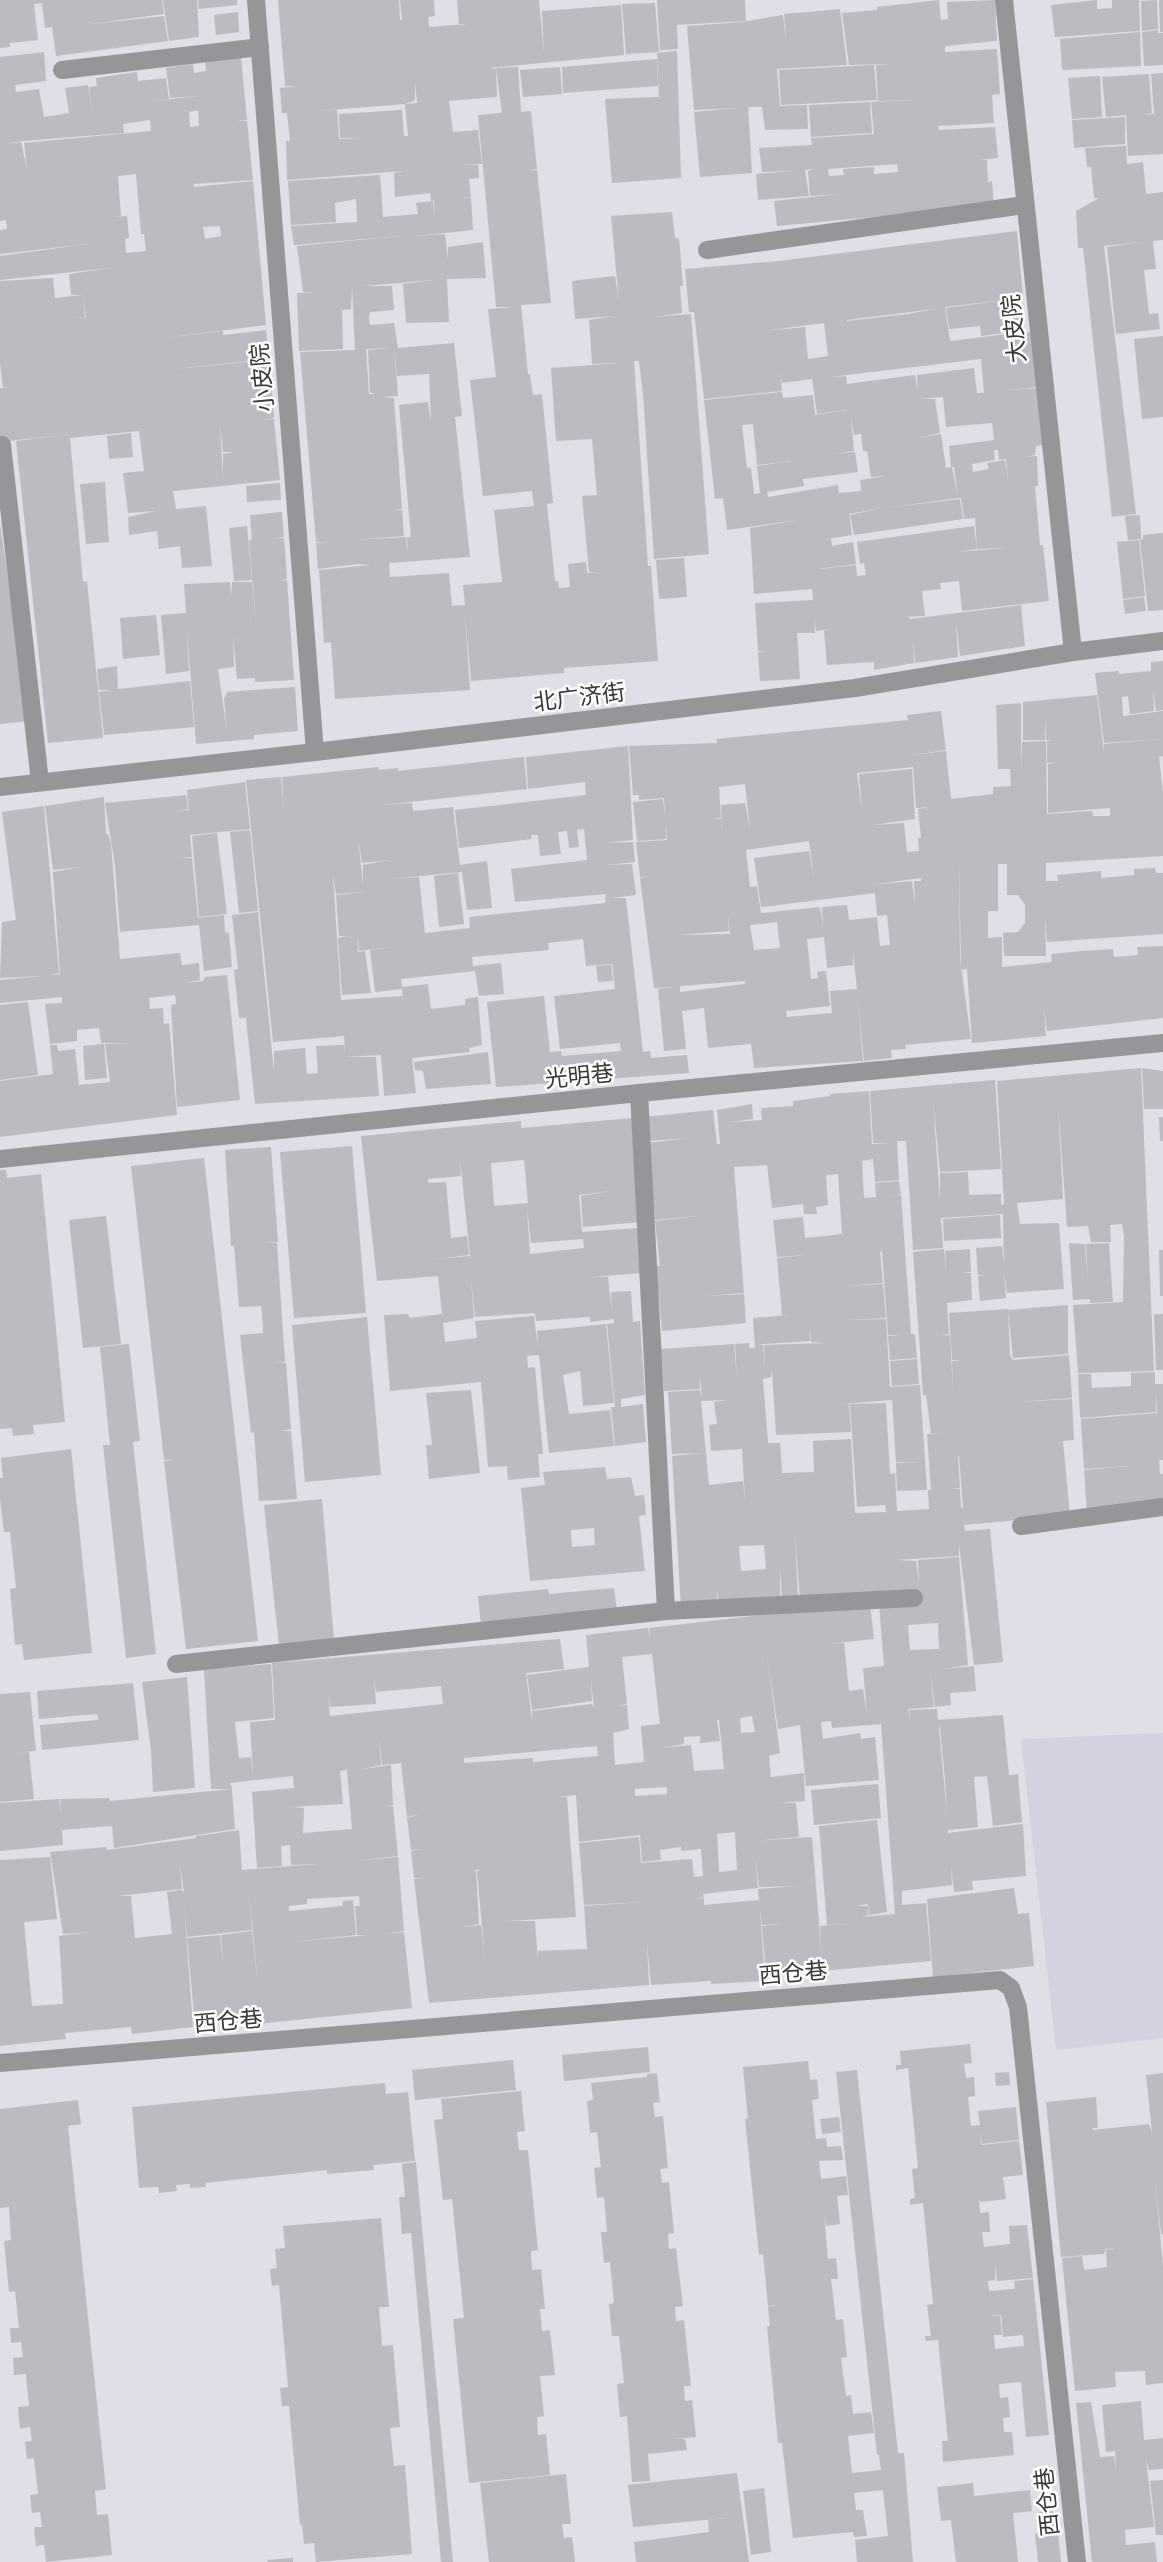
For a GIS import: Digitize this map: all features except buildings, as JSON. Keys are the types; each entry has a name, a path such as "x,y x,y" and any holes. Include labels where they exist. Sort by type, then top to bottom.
{"street":[{"name":"小皮院","path":"256,0 316,752"},
{"name":"大皮院","path":"1004,0 1073,652"},
{"path":"62,70 260,47"},
{"path":"708,250 1024,205"},
{"path":"2,445 40,782"},
{"name":"北广济街","path":"0,787 855,688 1073,652 1163,641"},
{"name":"光明巷","path":"0,1159 639,1093 1163,1043"},
{"path":"639,1093 666,1611"},
{"path":"1021,1526 1163,1507"},
{"path":"176,1664 666,1611 914,1598"},
{"name":"西仓巷","path":"0,2063 1000,1980 1011,1988 1018,2007 1077,2562"}],"shaded area":[{"path":"1163,1733 1163,2038 1056,2050 1021,1739"}]}
